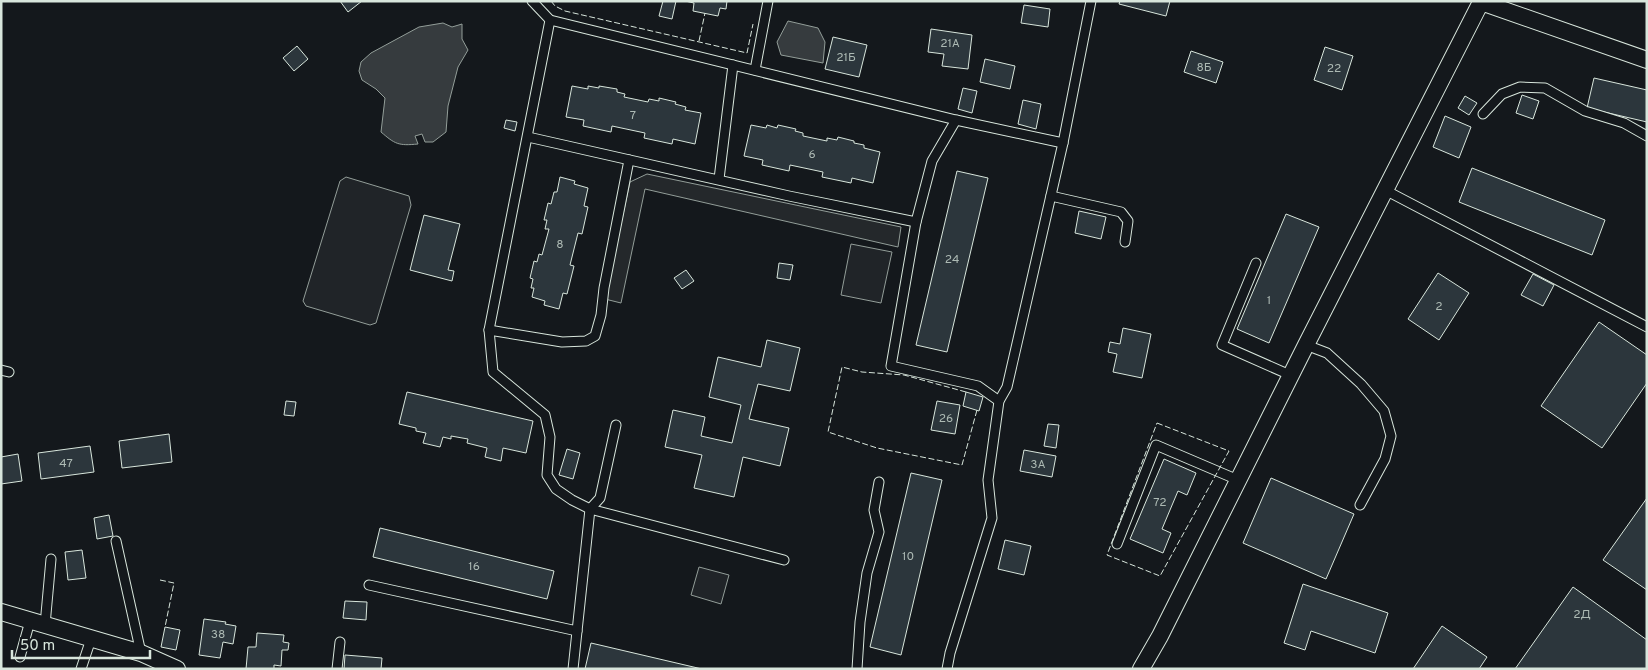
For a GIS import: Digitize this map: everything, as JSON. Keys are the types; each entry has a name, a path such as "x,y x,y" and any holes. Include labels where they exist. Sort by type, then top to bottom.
{"street":[{"path":"1141,669 1154,647 1290,375 1481,1 1647,60"},
{"path":"1,612 140,654 177,669"}],"lane":[{"path":"532,1 550,20 956,120 1063,143"},
{"path":"755,70 768,1"},
{"path":"947,669 950,653 992,518 988,480 1000,401 1007,387 1051,196 1091,1"},
{"path":"550,20 488,330 493,372 545,416 550,437 547,475 556,489 572,500 590,509 784,560"},
{"path":"719,179 734,65"},
{"path":"1483,114 1502,94 1520,87 1544,88 1584,111 1624,123 1647,136"},
{"path":"956,120 932,161 916,222 891,366 978,386 1000,401"},
{"path":"528,137 790,196 916,222"},
{"path":"488,330 562,342 586,341 595,336 601,316 604,288 629,160"},
{"path":"1385,190 1647,327"},
{"path":"1051,196 1121,212 1128,221 1125,242"},
{"path":"1256,263 1222,345 1290,375"},
{"path":"1306,344 1326,353 1361,384 1384,411 1391,436 1385,458 1360,505"},
{"path":"573,669 590,509 600,498 616,425"},
{"path":"1117,544 1156,445 1238,480"},
{"path":"857,669 866,573 879,532 874,510 879,482"},
{"path":"116,540 140,654"},
{"path":"20,657 37,623 51,559"},
{"path":"369,585 577,631"},
{"path":"81,669 91,639"},
{"path":"337,669 340,642"}],"shaded area":[{"path":"788,21 818,28 825,42 823,63 781,55 777,42"},
{"path":"443,23 452,27 462,24 462,39 468,50 458,67 448,106 446,132 433,142 425,142 422,134 415,136 418,144 406,145 397,143 381,132 385,98 376,89 362,80 359,71 361,62 371,53 419,27"},
{"path":"647,174 901,227 898,247 645,189 621,303 605,299 630,182"},
{"path":"346,177 409,196 411,205 376,323 370,325 306,306 303,301 340,181"},
{"path":"851,244 892,252 881,303 841,295"},
{"path":"699,567 729,575 721,604 691,595"}],"building":[{"path":"340,1 362,1 348,12"},
{"path":"663,1 676,1 672,19 659,16"},
{"path":"685,1 727,1 726,9 720,8 718,16 693,11 694,3"},
{"path":"1120,1 1170,1 1166,16 1119,4"},
{"path":"1024,5 1050,9 1048,27 1021,23"},
{"path":"931,29 972,35 968,69 942,66 944,54 928,52"},
{"path":"833,37 867,45 859,77 825,69"},
{"path":"297,46 308,59 294,71 283,58"},
{"path":"1325,47 1353,56 1342,90 1314,80"},
{"path":"1191,51 1223,62 1216,83 1184,72"},
{"path":"985,59 1015,66 1010,89 980,82"},
{"path":"1594,78 1647,90 1647,122 1587,108"},
{"path":"572,86 588,89 588,86 599,88 599,86 617,89 617,92 625,94 624,97 648,102 649,99 659,101 659,98 676,102 675,104 686,107 685,110 701,113 695,144 673,139 672,144 644,138 645,133 612,126 611,132 583,126 584,120 566,117"},
{"path":"963,88 977,91 972,113 958,109"},
{"path":"1522,95 1539,101 1533,119 1516,113"},
{"path":"1465,96 1477,103 1469,115 1458,108"},
{"path":"1023,100 1041,104 1036,129 1018,124"},
{"path":"1445,116 1471,127 1459,158 1433,147"},
{"path":"506,120 517,122 515,131 504,128"},
{"path":"751,125 766,128 767,125 777,128 778,125 796,129 795,131 803,133 803,136 827,141 827,138 837,140 838,137 864,145 864,148 880,152 873,183 852,178 851,183 822,177 823,172 790,165 789,171 762,165 763,160 744,156"},
{"path":"1472,168 1605,220 1592,255 1459,202"},
{"path":"957,171 988,178 947,352 916,345"},
{"path":"560,177 575,181 574,184 588,188 584,206 588,207 582,234 578,233 570,265 574,266 567,294 563,293 559,309 544,305 545,301 532,297 534,288 531,288 533,279 530,278 534,261 537,262 539,254 542,255 549,229 545,229 547,220 544,220 548,203 551,204 554,192 557,192"},
{"path":"1079,211 1106,217 1101,239 1075,233"},
{"path":"1286,214 1319,227 1269,343 1237,329"},
{"path":"424,215 460,224 448,270 454,271 452,281 410,270"},
{"path":"779,263 793,265 790,280 777,278"},
{"path":"686,270 694,281 682,289 674,278"},
{"path":"1438,273 1469,293 1439,340 1408,319"},
{"path":"1533,274 1554,285 1543,306 1521,295"},
{"path":"1599,322 1647,355 1647,383 1602,448 1541,406"},
{"path":"1123,328 1151,334 1142,378 1113,372 1117,354 1108,352 1110,342 1120,344"},
{"path":"767,340 800,348 790,391 758,384 749,419 789,428 780,466 743,457 734,497 694,488 702,455 665,447 673,410 705,417 701,436 732,443 741,405 709,397 718,357 761,367"},
{"path":"407,392 533,421 526,453 503,448 501,461 485,457 487,448 467,443 468,439 451,436 451,439 443,437 440,447 423,443 426,433 416,431 416,428 399,424"},
{"path":"966,392 983,397 979,411 963,406"},
{"path":"286,401 296,402 294,416 284,415"},
{"path":"937,401 960,405 955,434 931,430"},
{"path":"1048,424 1059,425 1056,448 1044,446"},
{"path":"169,434 172,462 122,468 119,441"},
{"path":"90,446 94,472 41,479 38,453"},
{"path":"567,449 580,453 573,479 559,475"},
{"path":"1024,450 1056,456 1052,477 1020,471"},
{"path":"18,454 22,481 1,484 1,457"},
{"path":"1164,459 1196,473 1187,495 1178,491 1162,529 1171,533 1163,553 1130,539"},
{"path":"911,473 942,480 901,655 870,647"},
{"path":"1271,478 1354,514 1326,579 1243,543"},
{"path":"1647,498 1647,590 1603,560"},
{"path":"109,515 113,536 97,539 94,518"},
{"path":"380,528 554,571 547,599 373,557"},
{"path":"1005,540 1031,546 1024,575 998,569"},
{"path":"82,550 86,578 68,580 65,552"},
{"path":"1303,584 1388,613 1375,653 1311,631 1305,650 1284,643"},
{"path":"1573,587 1647,640 1647,669 1515,669"},
{"path":"345,601 367,602 366,620 343,618"},
{"path":"204,619 226,622 225,624 236,626 233,644 223,642 220,658 199,655"},
{"path":"1442,626 1487,657 1479,669 1413,669"},
{"path":"165,627 180,630 176,650 161,647"},
{"path":"257,633 284,635 283,642 289,643 288,650 282,650 281,666 274,665 274,669 246,669 248,647 256,647"},
{"path":"591,643 702,669 585,669"},
{"path":"345,655 382,658 381,669 344,669"}],"fence":[{"path":"551,1 555,6 565,11 747,53 753,24"},
{"path":"699,41 705,13"},
{"path":"966,392 904,375 862,372 842,367 828,432 877,448 962,465 977,410"},
{"path":"1157,423 1229,451 1160,576 1107,555 1157,423"},
{"path":"160,580 174,583 165,627"}]}
